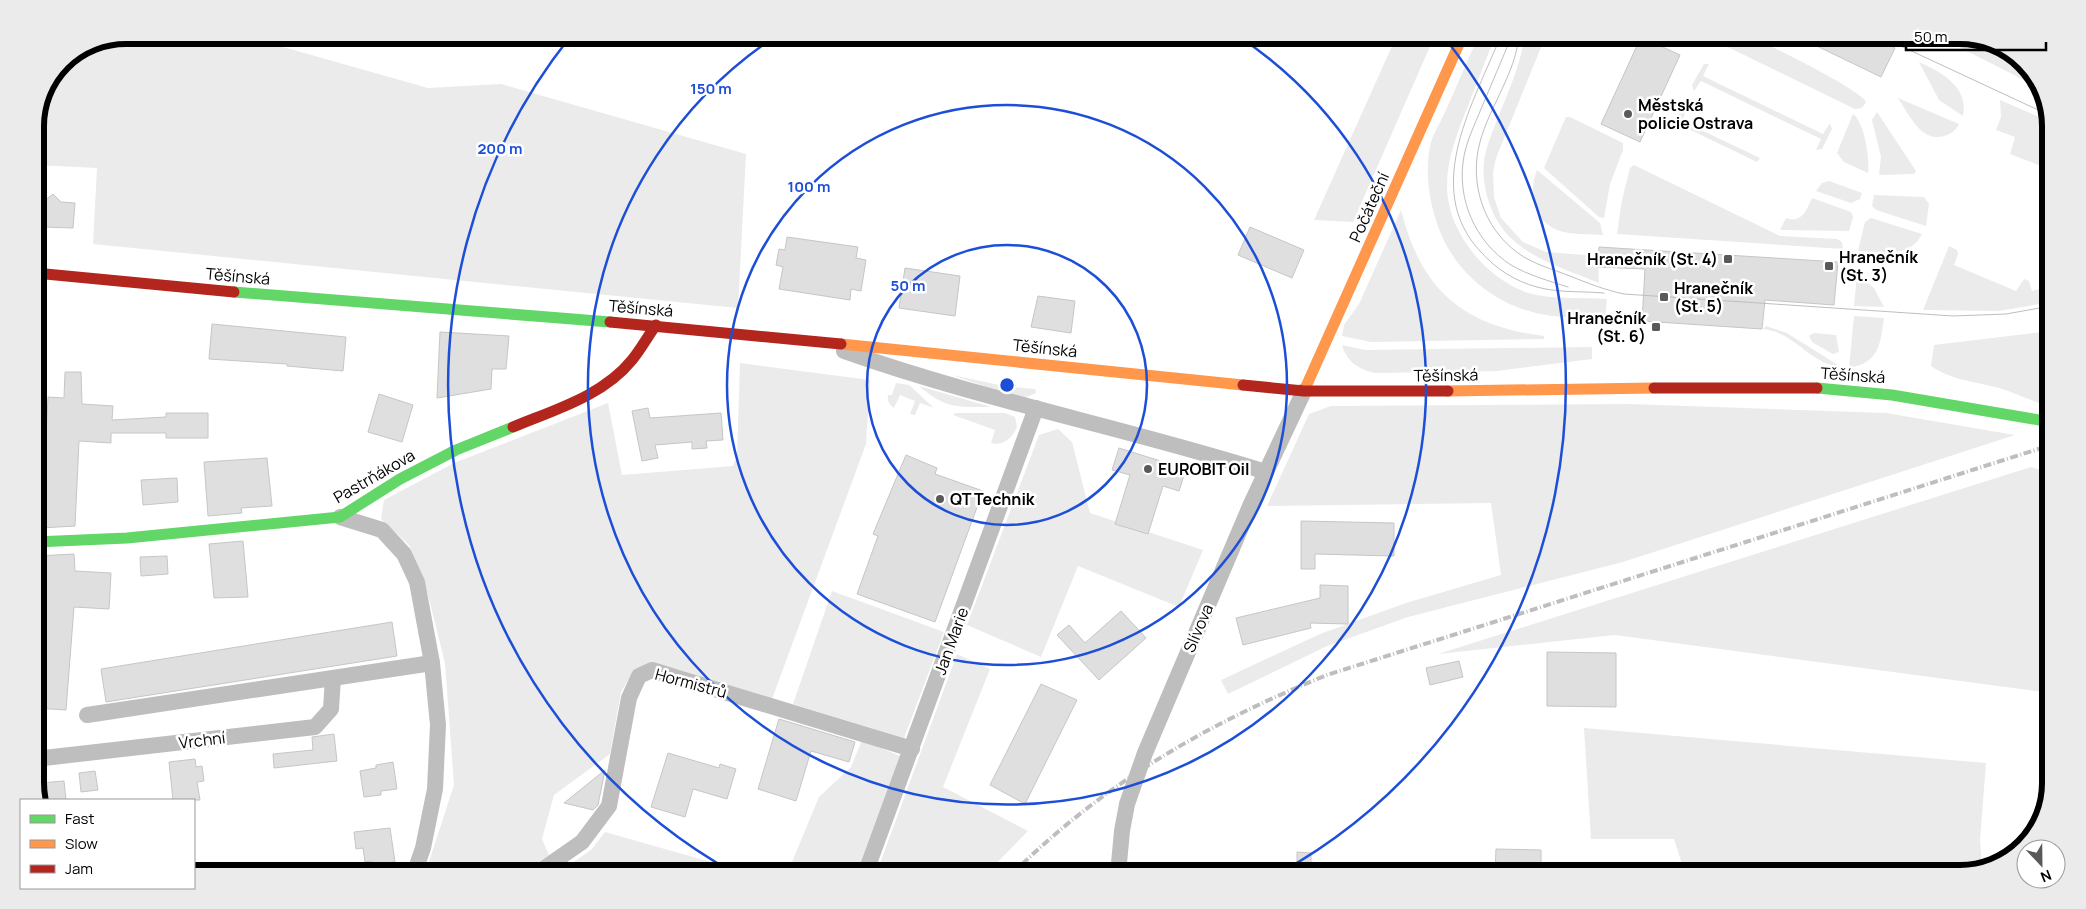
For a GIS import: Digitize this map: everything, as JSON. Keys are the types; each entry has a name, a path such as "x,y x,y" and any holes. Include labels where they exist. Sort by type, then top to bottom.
{"main road":[{"name":"Počáteční","path":"1304,391 1459,44"},
{"name":"Těšínská","path":"44,274 354,303 656,326 1304,391 1408,392 1615,388 1821,388 1892,395 2042,420"},
{"name":"Pastrňákova","path":"44,542 126,538 340,516 400,478 456,450 576,401 605,385 631,361 656,326"}],"street":[{"path":"823,344 875,362 1229,460 1266,472"},
{"name":"Slívova","path":"1119,865 1122,832 1128,804 1145,752 1266,472 1304,391"},
{"name":"Jan Marie","path":"868,865 1036,408"},
{"path":"340,516 382,530 404,554 417,582 432,663 438,725 436,789 423,848 417,865"},
{"path":"86,715 432,663"},
{"name":"Hormistrů","path":"549,865 582,842 609,806 629,698 639,676 652,670 912,749"},
{"name":"Vrchní","path":"44,758 315,727 331,709 333,678"}],"shaded area":[{"path":"273,44 428,88 501,84 746,154 738,308 93,244 97,168 44,165 44,121 52,90 61,76 80,58 94,50 110,45"},
{"path":"1393,44 1431,44 1353,222 1314,220"},
{"path":"1475,44 1492,44 1454,143 1450,161 1447,178 1448,195 1451,213 1458,231 1481,262 1508,284 1523,291 1542,296 1607,299 1605,319 1552,316 1532,312 1513,305 1495,296 1478,284 1452,254 1442,236 1435,217 1429,189 1428,170 1431,142"},
{"path":"1523,44 1542,44 1496,158 1493,172 1494,197 1501,218 1523,242 1546,252 1598,256 1599,283 1546,261 1516,243 1494,215 1487,196 1484,173 1485,156"},
{"path":"1721,44 1766,44 1790,55 1861,96 1866,102 1862,108 1855,109"},
{"path":"1953,44 1976,45 1992,50 2014,64 2030,83"},
{"path":"1919,62 1944,76 1958,89 1964,106 1963,116 1939,100"},
{"path":"1704,64 1709,64 1703,76 1823,134 1830,123 1832,129 1822,149 1816,150 1821,139 1701,81 1694,91 1692,85"},
{"path":"1898,98 1959,124 1953,132 1947,135 1936,137 1929,135 1916,126"},
{"path":"2000,100 2042,118 2042,166 2010,154 2015,137 1996,130 2001,117"},
{"path":"1687,108 1682,121 1760,158 1757,162 1674,122 1681,109"},
{"path":"1877,112 1916,171 1914,174 1879,175 1881,157 1872,120"},
{"path":"1853,114 1857,118 1863,132 1867,150 1868,173 1844,162 1837,153"},
{"path":"1566,117 1570,117 1623,143 1623,150 1610,184 1604,218 1599,217 1544,168"},
{"path":"1634,165 1780,236 1837,239 1842,242 1843,249 1617,234 1622,200 1630,168"},
{"path":"1537,170 1600,223 1603,235 1564,232 1554,229 1546,223 1536,208 1534,199 1533,189"},
{"path":"1829,181 1862,193 1860,199 1851,203 1816,191 1822,183"},
{"path":"1874,195 1924,197 1929,204 1926,226 1876,210 1872,206"},
{"path":"1812,198 1851,212 1853,217 1849,231 1780,230 1786,218 1796,219 1803,214"},
{"path":"1401,210 1420,262 1434,282 1450,299 1468,313 1490,323 1515,331 1544,336 1544,339 1371,342 1342,336 1344,325 1359,304"},
{"path":"1871,218 1922,234 1917,242 1902,251 1885,253 1858,251 1865,222"},
{"path":"1949,246 1957,250 1958,254 1954,265 2016,291 2024,279 2029,281 2032,291 2042,288 2042,304 1999,311 1923,310"},
{"path":"1857,275 1874,288 1884,307 1854,306"},
{"path":"1854,316 1884,318 1877,351 1867,361 1849,368"},
{"path":"1766,326 1787,333 1841,367 1830,365 1820,360 1774,331 1763,329"},
{"path":"2042,332 2042,404 2012,392 1956,378 1939,371 1931,366 1934,345"},
{"path":"1814,333 1836,335 1839,352 1833,354 1812,342 1809,336"},
{"path":"1342,345 1365,350 1592,347 1592,359 1497,371 1375,373 1354,364 1347,356"},
{"path":"740,363 870,380 866,444 772,699 681,670 650,663 635,669 621,692 610,754 554,795 542,839 549,855 534,865 428,865 454,785 445,663 424,579 409,545 381,519 384,500 454,463 608,403 622,475 733,466 737,456"},
{"path":"952,375 1004,386 1035,389 1036,393 1022,399"},
{"path":"896,383 909,385 934,408 920,403 915,415 910,414 915,401 900,395 894,408 889,402 888,395 892,395"},
{"path":"919,386 991,407 969,407 944,403 928,394"},
{"path":"1629,404 1886,413 2015,435 1623,562 1408,617 1327,646 1228,694 1221,680 1320,634 1406,603 1501,575 1491,503 1267,506 1309,414 1331,406"},
{"path":"955,413 1005,413 1015,417 1017,427 1013,435 1004,442 991,443 995,430 953,415"},
{"path":"1058,429 1072,442 1090,513 1203,550 1179,607 1078,566 1041,657 967,625 1039,435"},
{"path":"2031,467 2042,470 2042,692 1615,635 1438,654"},
{"path":"832,591 944,632 904,738 793,704"},
{"path":"957,654 990,669 943,787 1028,831 995,865 879,865"},
{"path":"1584,728 1986,763 1980,840 1982,862 1971,865 1682,865 1674,839 1591,839"},
{"path":"862,740 900,756 859,865 791,865 819,797 851,767"},
{"path":"605,832 721,865 570,865 592,849"}],"building":[{"path":"1638,44 1656,44 1680,55 1640,142 1601,124"},
{"path":"1813,44 1887,44 1895,48 1881,77"},
{"path":"53,194 61,202 75,203 73,228 44,227 44,201"},
{"path":"1250,227 1304,250 1292,278 1238,255"},
{"path":"787,237 858,247 856,258 866,260 861,291 851,289 850,300 779,289 783,267 776,265 779,249 785,250"},
{"path":"1599,247 1838,262 1834,305 1765,300 1762,329 1642,321 1645,269 1597,267"},
{"path":"905,268 960,276 955,316 899,308"},
{"path":"1038,296 1075,301 1071,333 1031,327"},
{"path":"212,324 346,337 343,371 287,366 287,364 209,359"},
{"path":"440,332 509,336 506,369 492,369 491,389 437,398"},
{"path":"65,372 81,372 82,404 113,406 112,420 166,417 166,413 208,413 208,438 166,438 166,433 111,433 111,443 79,441 75,526 44,528 44,472 48,397 64,398"},
{"path":"379,394 413,405 402,442 368,432"},
{"path":"648,408 650,418 721,413 723,440 706,441 707,448 692,449 692,442 655,445 658,458 642,461 632,411"},
{"path":"1119,448 1186,469 1179,491 1163,486 1148,534 1115,524 1130,475 1112,470"},
{"path":"906,455 937,468 935,474 983,491 935,622 857,594 878,536 873,534"},
{"path":"267,458 272,506 241,508 242,513 208,516 204,462"},
{"path":"177,478 178,502 143,505 141,480"},
{"path":"1301,521 1394,523 1394,556 1315,554 1315,569 1301,569"},
{"path":"243,541 248,597 214,598 209,544"},
{"path":"74,554 75,571 111,573 109,609 74,607 66,710 44,709 44,556"},
{"path":"167,556 168,574 141,576 140,557"},
{"path":"1320,585 1348,586 1348,624 1310,623 1311,628 1243,645 1236,618 1320,598"},
{"path":"1121,611 1146,638 1099,680 1057,635 1069,625 1085,643"},
{"path":"392,622 397,656 106,702 101,669"},
{"path":"1547,652 1616,653 1616,707 1547,706"},
{"path":"1459,661 1463,677 1430,685 1426,668"},
{"path":"1041,684 1077,700 1025,804 990,785"},
{"path":"779,719 855,742 849,762 811,751 796,801 758,789"},
{"path":"334,734 337,761 274,768 273,754 313,750 312,737"},
{"path":"668,753 719,768 720,764 736,769 727,799 693,789 685,817 651,807"},
{"path":"195,759 196,767 202,766 204,781 197,782 200,800 173,799 169,762"},
{"path":"393,762 397,789 381,791 381,795 364,797 360,771 376,768 376,765"},
{"path":"605,770 598,805 593,810 564,803"},
{"path":"95,771 98,790 81,792 79,773"},
{"path":"64,781 66,799 45,799 44,783"},
{"path":"390,828 395,862 392,862 392,865 373,865 372,861 365,862 363,848 356,849 354,832"},
{"path":"1496,849 1541,850 1541,865 1495,865"},
{"path":"1297,852 1311,853 1311,865 1297,865"}],"tram line":[{"path":"1497,44 1467,115 1459,144 1454,172 1455,200 1463,226 1486,257 1506,273 1520,281 1553,290 1604,293"},
{"path":"1508,44 1465,150 1462,172 1466,203 1478,231 1498,255 1524,272 1568,287"},
{"path":"1518,44 1508,76 1484,128 1477,157 1476,173 1482,203 1496,231 1506,243 1530,260 1596,286 1624,294 1953,316 2006,314 2042,308"},
{"path":"1896,44 2041,111"}],"railway":[{"path":"1022,865 1083,811 1159,758 1241,714 1327,675 2042,448"}],"traffic: fast":[{"path":"234,292 610,322"},
{"path":"1817,388 1892,395 2042,420"},
{"path":"44,542 127,538 340,517 400,479 456,450 513,427"}],"traffic: slow":[{"path":"1304,391 1459,44"},
{"path":"841,344 1243,385"},
{"path":"1448,391 1654,388"}],"traffic: jam":[{"path":"44,274 234,292"},
{"path":"610,322 841,344"},
{"path":"513,427 577,401 607,383 632,360 656,325"},
{"path":"1243,385 1304,391 1448,391"},
{"path":"1654,388 1817,388"}],"place":[{"name":"Městská policie Ostrava","path":"1628,114"},
{"name":"Hranečník (St. 4)","path":"1728,259"},
{"name":"Hranečník (St. 3)","path":"1829,266"},
{"name":"Hranečník (St. 5)","path":"1664,297"},
{"name":"Hranečník (St. 6)","path":"1656,327"},
{"name":"EUROBIT Oil","path":"1148,469"},
{"name":"QT Technik","path":"940,499"}]}
